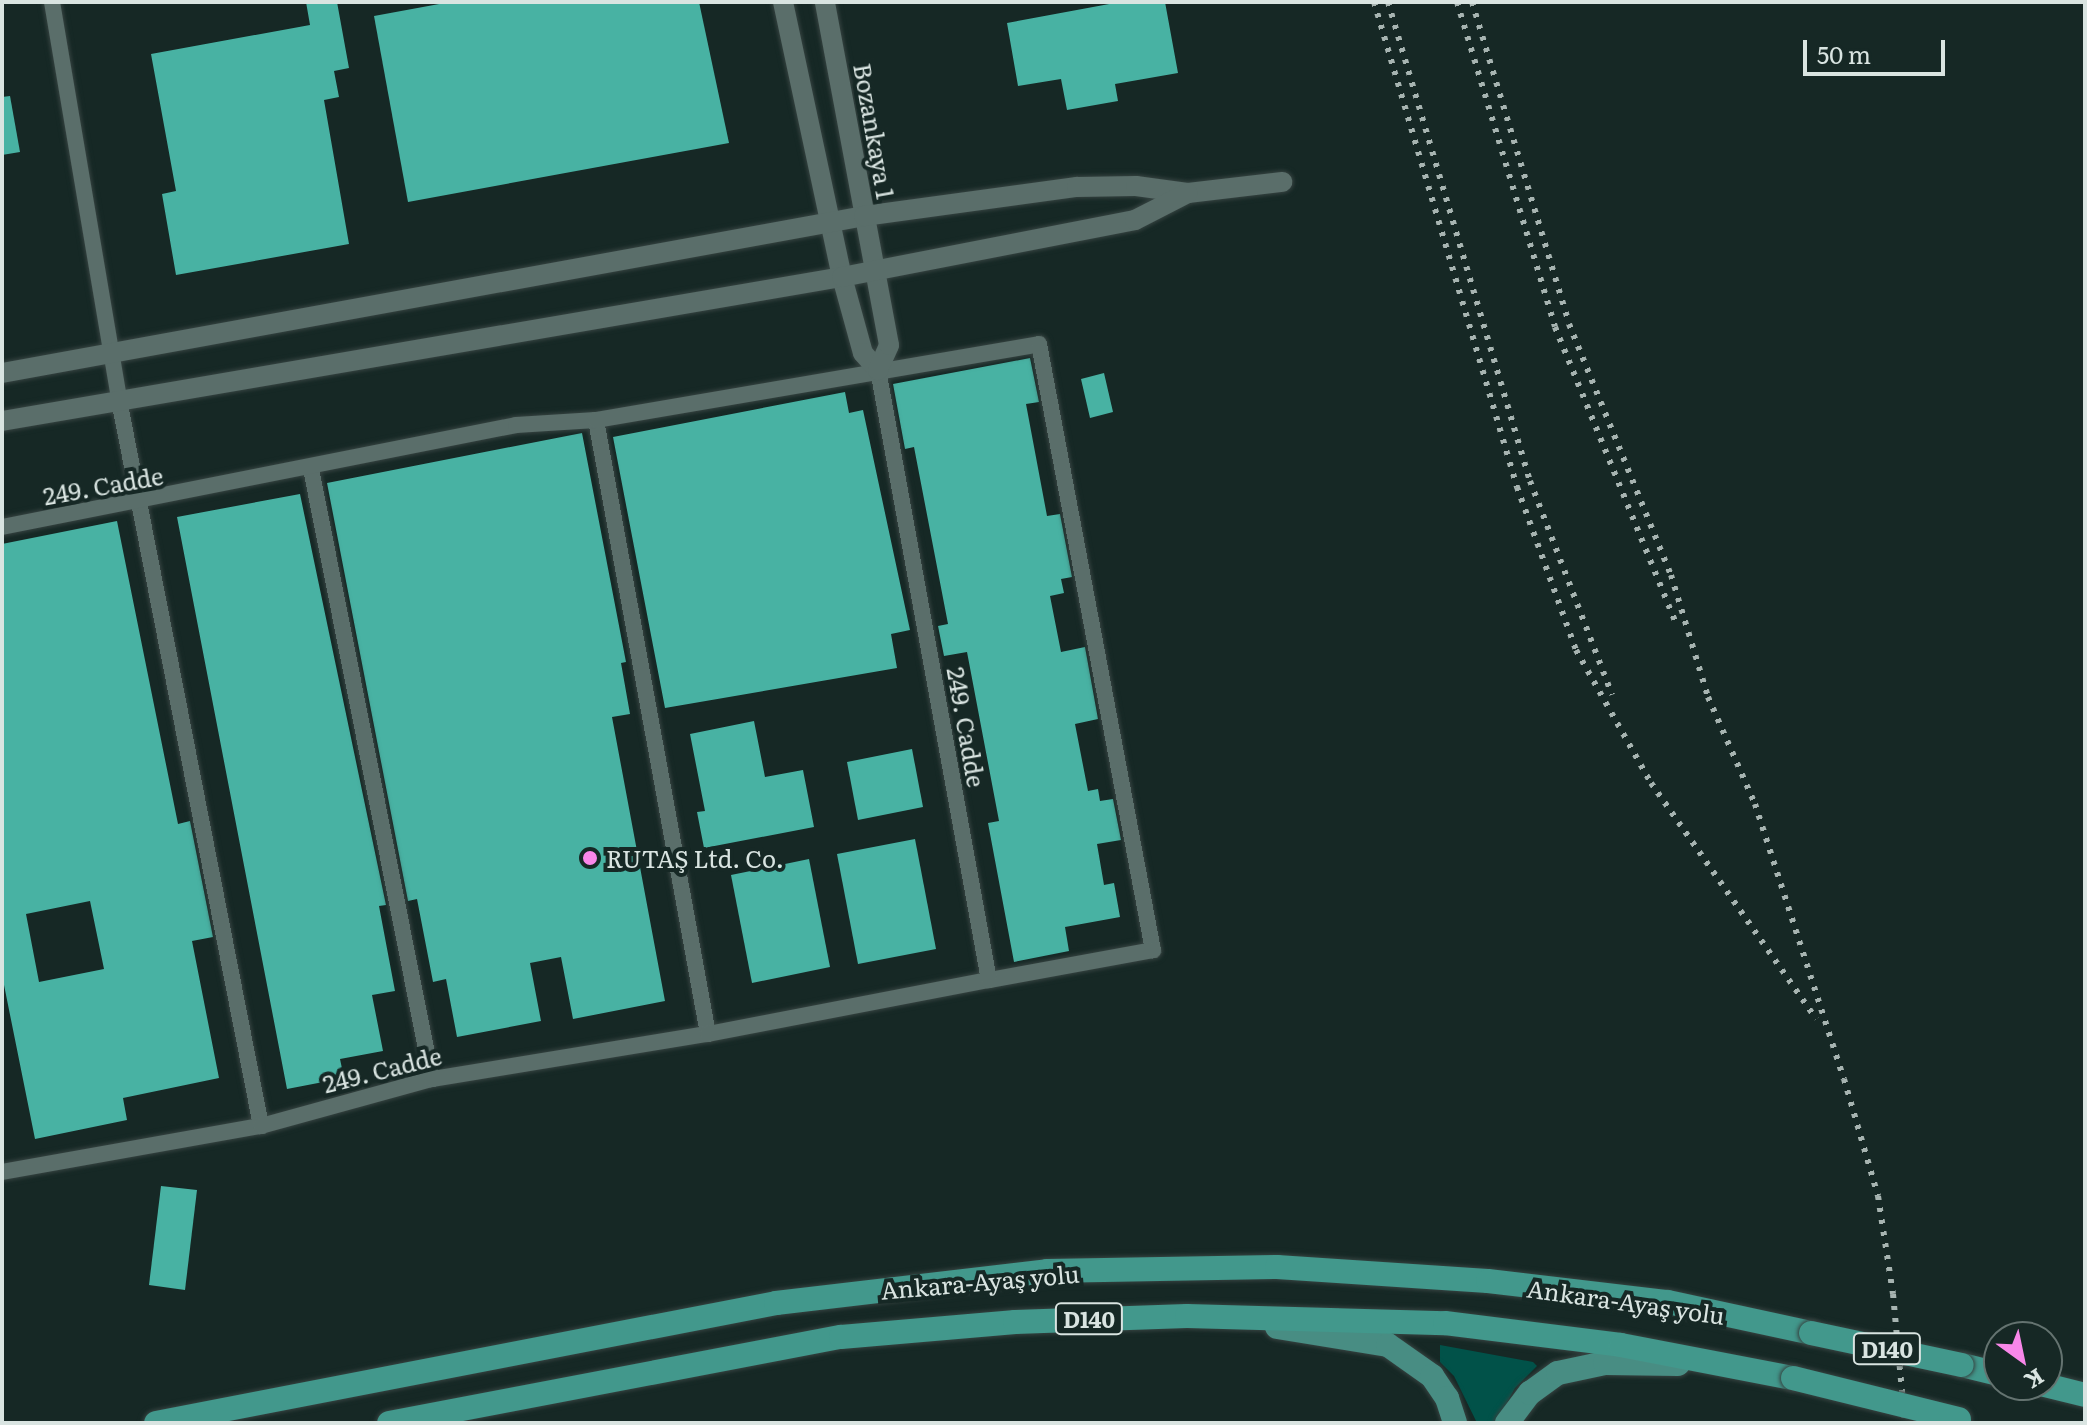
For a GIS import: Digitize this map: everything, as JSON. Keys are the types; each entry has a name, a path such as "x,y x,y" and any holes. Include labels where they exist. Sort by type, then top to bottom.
{"highway":[{"name":"Ankara-Ayaş yolu","path":"156,1423 776,1303 1047,1271 1277,1267 1488,1281 1668,1302 1983,1370"},
{"name":"Ankara-Ayaş yolu","path":"389,1423 841,1337 1015,1322 1187,1316 1445,1323 1621,1345 1793,1378 1966,1421"},
{"path":"2063,1390 2085,1395"}],"main road":[{"path":"1187,1316 1388,1345 1432,1376 1447,1398 1455,1423"},
{"path":"1507,1423 1530,1393 1558,1373 1581,1365 1635,1362 1728,1367"}],"street":[{"path":"52,2 119,400 261,1126"},
{"path":"783,2 842,277 863,353 878,370 1039,344 1153,950 989,980"},
{"name":"Bozankaya 1","path":"825,2 889,345 878,370"},
{"path":"2,373 830,221 1077,187 1136,186 1188,193 1282,182"},
{"path":"2,421 842,277 1135,220 1188,193"},
{"name":"249. Cadde","path":"2,527 140,504 516,425 596,420 878,370 989,980 708,1034 432,1079 261,1126 2,1172"},
{"path":"596,420 708,1034"},
{"path":"311,469 432,1079"}],"green space":[{"path":"1440,1345 1533,1362 1537,1366 1515,1388 1496,1423 1477,1423 1454,1376 1440,1362"}],"building":[{"path":"306,2 337,2 349,68 334,71 339,97 324,100 349,244 176,275 162,194 176,191 151,54 310,25"},
{"path":"450,2 699,2 729,143 408,202 374,16"},
{"path":"1120,2 1165,2 1178,73 1115,84 1118,101 1067,110 1061,79 1018,86 1007,23"},
{"path":"10,96 20,152 2,155 2,97"},
{"path":"1030,358 1039,402 1026,404 1047,516 1060,514 1072,577 1061,579 1064,593 1050,596 1061,652 1085,647 1098,719 1075,724 1088,791 1098,789 1100,801 1113,799 1121,840 1097,844 1104,885 1114,883 1120,917 1065,927 1069,951 1014,962 988,823 999,821 967,652 944,656 938,626 948,624 914,447 905,449 893,384"},
{"path":"1104,373 1113,412 1090,418 1081,379"},
{"path":"845,392 849,413 863,410 910,630 891,634 897,668 665,708 613,437"},
{"path":"582,433 626,662 621,663 630,714 612,717 665,1001 573,1019 561,957 530,963 541,1021 457,1037 446,979 433,982 417,899 408,901 327,483"},
{"path":"300,494 386,905 379,906 395,991 372,995 383,1051 340,1059 344,1078 287,1089 177,517"},
{"path":"117,521 178,824 190,821 213,937 192,941 219,1078 123,1098 127,1120 35,1139 2,975 2,544","holes":["90,901 104,969 39,982 26,914"]},
{"path":"754,721 765,777 803,770 814,827 704,848 697,812 705,811 690,734"},
{"path":"912,749 923,807 858,820 847,762"},
{"path":"915,839 936,949 858,964 837,854"},
{"path":"809,859 830,967 752,983 731,875"},
{"path":"161,1186 197,1190 185,1290 149,1285"}],"railway":[{"path":"1374,2 1517,487 1576,650 1651,783 1816,1019"},
{"path":"1388,2 1530,481 1612,695"},
{"path":"1457,2 1555,327 1676,624"},
{"path":"1472,2 1569,324 1671,575 1708,697 1755,804 1844,1079 1878,1196 1893,1294 1905,1423"}],"place":[{"name":"RUTAŞ Ltd. Co.","path":"590,858"}]}
